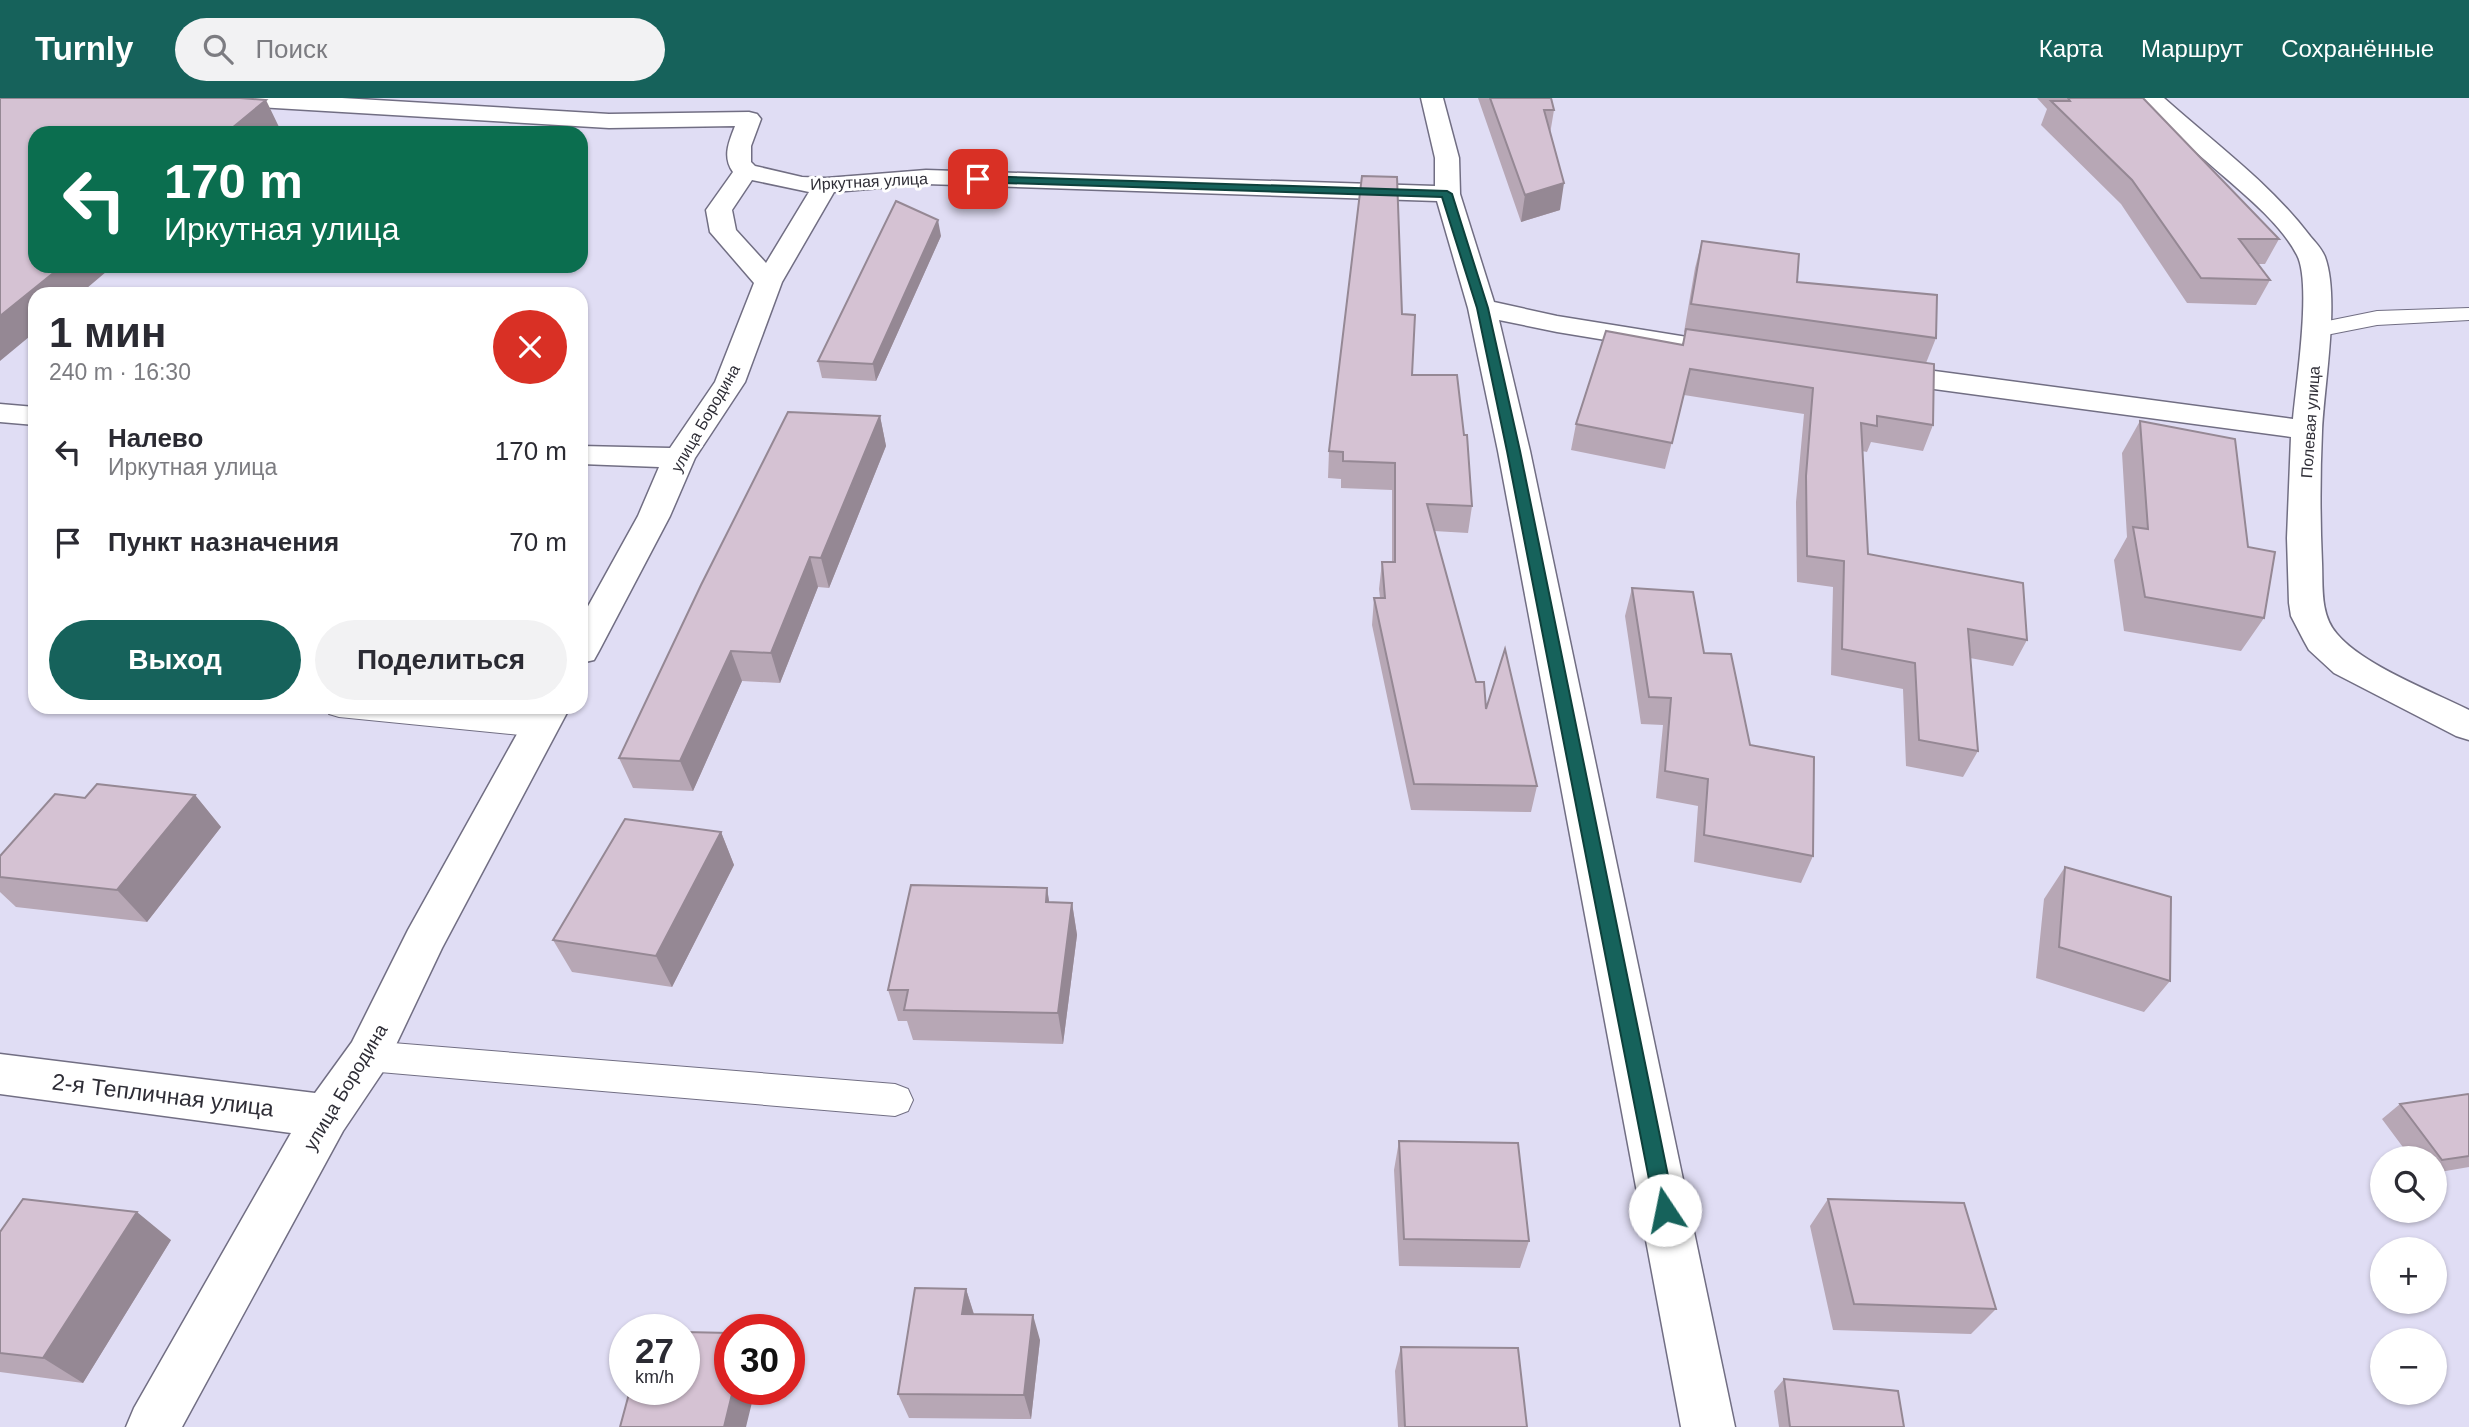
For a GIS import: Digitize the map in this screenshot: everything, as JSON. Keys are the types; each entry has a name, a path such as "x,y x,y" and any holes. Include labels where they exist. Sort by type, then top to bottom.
{"street":[{"path":"227,98 470,105 609,121 755,112 737,156 746,172 719,210 723,232 768,282"},
{"path":"1432,98 1447,158 1447,194 1482,308 1514,451 1708,1427"},
{"name":"Полевая улица","path":"2150,98 2260,196 2302,241 2311,255 2316,274 2316,330 2307,430 2304,538 2306,603 2314,629 2332,653 2347,664 2469,726"},
{"name":"Иркутная улица","path":"746,172 782,181 826,185 926,177 1447,194"},
{"name":"улица Бородина","path":"588,637 654,516 679,458 730,382 768,282 826,185"},
{"path":"1482,308 1558,324 1758,356"},
{"path":"1860,370 2307,430"},
{"path":"0,413 28,415"},
{"path":"588,455 679,458"},
{"name":"улица Бородина","path":"153,1427 326,1116 368,1056 423,942 545,717"},
{"name":"2-я Тепличная улица","path":"0,1074 326,1116"}],"lane":[{"path":"2316,330 2376,318 2469,314"},
{"path":"483,714 545,717"},
{"path":"368,1056 895,1100"}],"building":[{"path":"0,98 266,100 234,126 28,126 28,273 53,273 36,287 28,287 28,293 0,316"},
{"path":"1490,98 1551,98 1554,110 1544,110 1564,183 1525,195"},
{"path":"2068,98 2143,98 2279,239 2239,239 2270,280 2201,278 2132,180 2051,101 2070,101"},
{"path":"1362,176 1397,177 1402,314 1415,315 1412,375 1457,375 1464,435 1467,435 1472,506 1427,504 1476,682 1484,682 1486,709 1505,649 1537,786 1414,784 1374,598 1385,598 1382,562 1395,562 1395,463 1343,461 1343,452 1329,451"},
{"path":"896,201 938,220 873,364 818,361"},
{"path":"1702,241 1799,254 1797,282 1937,295 1936,338 1691,304"},
{"path":"1686,329 1934,364 1933,425 1877,416 1877,426 1861,423 1868,554 2023,583 2027,640 1968,629 1978,751 1919,740 1915,663 1842,649 1844,561 1807,556 1806,476 1813,388 1690,369 1672,443 1576,424 1606,331 1683,345"},
{"path":"788,412 880,416 821,558 810,557 771,653 731,651 680,761 619,758 701,585"},
{"path":"2140,421 2235,439 2248,547 2275,552 2264,618 2145,597 2133,527 2148,529"},
{"path":"1632,588 1693,592 1704,653 1731,654 1750,745 1814,757 1813,856 1704,835 1708,779 1665,771 1671,698 1649,697"},
{"path":"97,784 195,795 117,890 0,877 0,856 55,794 85,798"},
{"path":"625,819 721,832 656,956 553,940"},
{"path":"2065,867 2171,897 2170,981 2059,947"},
{"path":"911,885 1047,888 1046,902 1072,903 1058,1013 904,1010 908,990 888,990"},
{"path":"2468,1094 2469,1156 2447,1159 2447,1146 2432,1146 2400,1104"},
{"path":"1399,1141 1518,1143 1529,1241 1404,1239"},
{"path":"23,1199 137,1212 43,1358 0,1353 0,1232"},
{"path":"1828,1199 1964,1203 1996,1309 1854,1304"},
{"path":"915,1288 966,1289 962,1314 1033,1315 1024,1395 898,1394"},
{"path":"700,1332 714,1333 714,1405 729,1405 724,1427 620,1427 626,1405 700,1405"},
{"path":"1401,1347 1518,1348 1527,1427 1405,1427"},
{"path":"1784,1379 1898,1391 1904,1427 1790,1427"}],"route":[{"path":"978,179 1447,194 1482,308 1514,451 1665,1210"}]}
